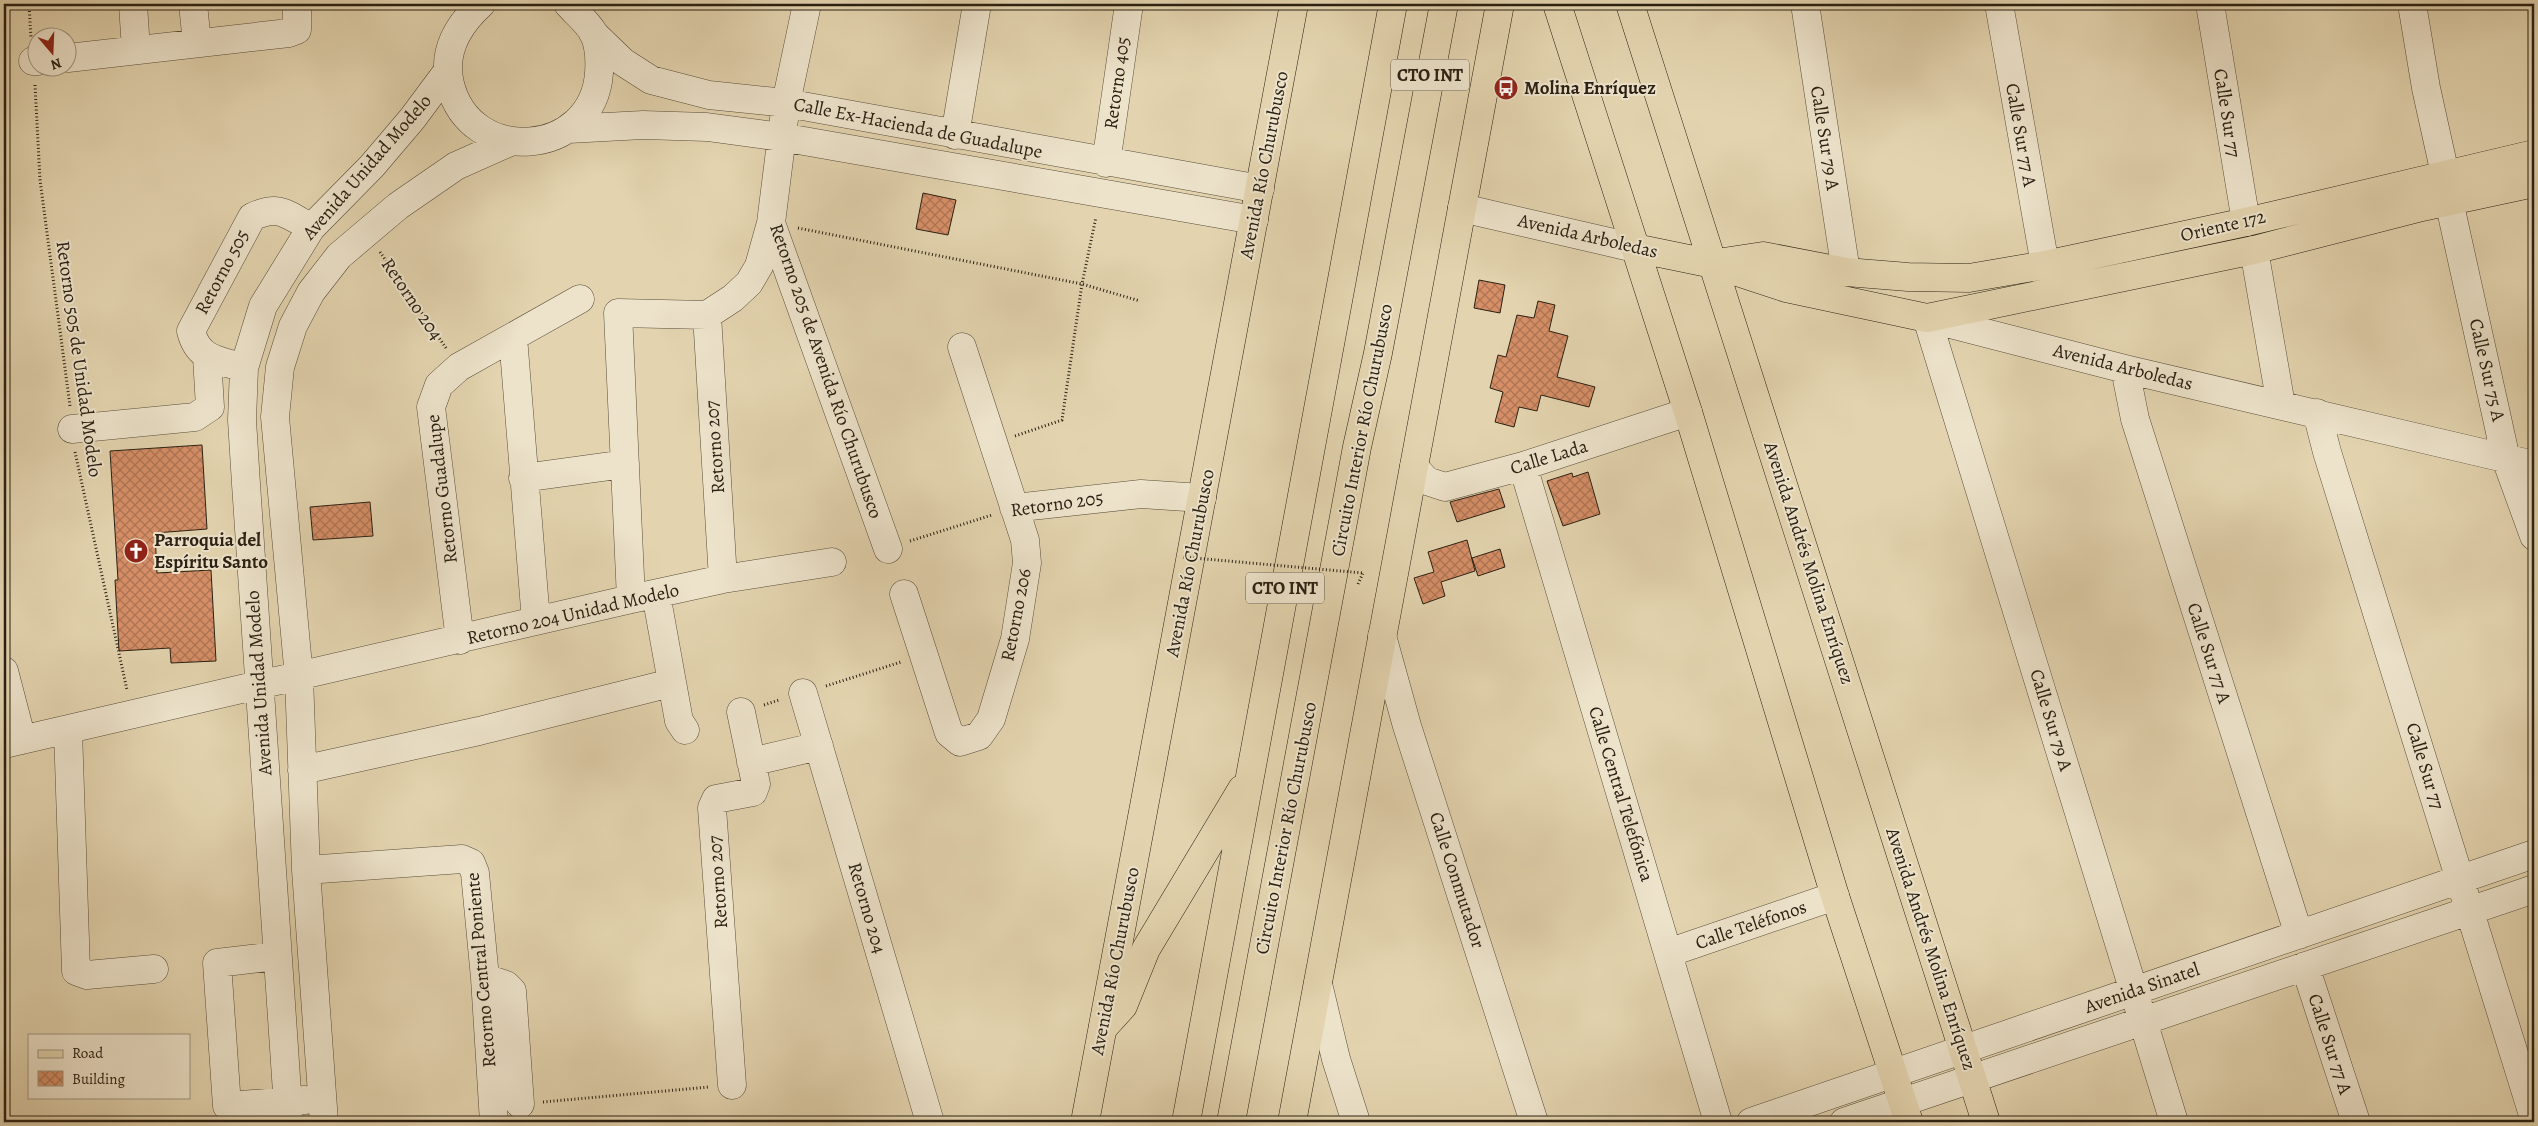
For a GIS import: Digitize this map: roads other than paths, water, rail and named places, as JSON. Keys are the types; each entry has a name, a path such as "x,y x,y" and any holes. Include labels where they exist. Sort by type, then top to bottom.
{"main road":[{"name":"Avenida Río Churubusco","path":"1085,1122 1294,4"},
{"name":"CTO INT","path":"1186,1122 1393,4"},
{"name":"Circuito Interior Río Churubusco","path":"1231,1122 1355,457 1378,353 1444,4"},
{"name":"CTO INT","path":"1292,1122 1500,4"},
{"path":"1557,4 1688,412 1835,896 1906,1112"},
{"name":"Avenida Andrés Molina Enríquez","path":"1630,4 1986,1122"},
{"name":"Oriente 172","path":"1908,277 1969,278 2045,265 2246,222 2534,154"},
{"name":"Oriente 172","path":"1927,318 2254,250 2449,201 2534,182"},
{"name":"Avenida Arboledas","path":"1636,248 1713,264 1786,288 1927,318"},
{"name":"Avenida Arboledas","path":"1713,264 1763,256 1846,272 1908,277"},
{"path":"1103,1028 1123,1006 1146,949 1250,775"}],"street":[{"path":"133,4 136,50"},
{"path":"193,4 197,43"},
{"path":"78,57 289,33 296,30 298,23 297,4"},
{"name":"Calle Ex-Hacienda de Guadalupe","path":"568,4 593,33 623,62 651,80 709,95 786,104 1260,190"},
{"name":"Retorno 205 de Avenida Río Churubusco","path":"807,4 786,104 771,223 888,549"},
{"path":"955,135 977,4"},
{"name":"Retorno 405","path":"1106,163 1129,4"},
{"name":"Calle Sur 79 A","path":"1805,4 1846,272"},
{"name":"Calle Sur 77 A","path":"1999,4 2045,265"},
{"name":"Calle Sur 77","path":"2210,4 2246,222"},
{"path":"2412,4 2426,88 2445,174"},
{"path":"471,9 450,46 447,72 453,97 466,118 486,134 510,142 541,142 568,129 587,110 598,85 600,59 593,33"},
{"name":"Avenida Unidad Modelo","path":"288,1112 243,429 244,368 262,306 311,228 372,166 412,119 447,72"},
{"name":"Calle Ex-Hacienda de Guadalupe","path":"568,129 643,125 707,127 781,137 1254,220"},
{"name":"Avenida Unidad Modelo","path":"324,1111 306,870 299,677 275,417 280,367 293,326 311,292 339,256 366,231 456,166 510,142"},
{"name":"Calle Sur 75 A","path":"2449,201 2506,459 2534,536"},
{"name":"Avenida Arboledas","path":"1462,208 1636,248"},
{"name":"Retorno 505","path":"207,357 194,345 191,331 252,217 265,211 280,210 311,228"},
{"path":"685,730 679,722 671,683 644,596 625,464 618,313 707,315 733,298 749,283 759,266 771,223"},
{"path":"2254,250 2281,405"},
{"name":"Retorno Guadalupe","path":"460,640 431,408 439,385 459,367 580,299"},
{"name":"Retorno 207","path":"707,315 724,579"},
{"name":"Avenida Arboledas","path":"1927,318 2125,369 2534,465"},
{"name":"Calle Sur 79 A","path":"1927,318 2174,1122"},
{"path":"513,337 536,621"},
{"name":"Retorno 206","path":"904,594 949,733 960,742 979,736 990,719 1015,639 1027,564 1025,540 962,347"},
{"path":"72,429 195,417 210,407 207,357 244,368"},
{"name":"Calle Sur 77 A","path":"2125,369 2135,419 2298,935"},
{"name":"Calle Lada","path":"1414,467 1427,481 1445,487 1523,466 1688,412"},
{"name":"Calle Sur 77","path":"2318,413 2327,452 2534,1118"},
{"path":"523,478 625,464"},
{"name":"Calle Central Telefónica","path":"1523,466 1718,1122"},
{"name":"Retorno 205","path":"1014,508 1141,494 1202,498"},
{"name":"Retorno 204 Unidad Modelo","path":"13,742 644,596 724,579 832,562"},
{"name":"Calle Conmutador","path":"1382,636 1408,726 1534,1122"},
{"path":"4,671 13,742"},
{"path":"302,770 479,731 671,683"},
{"name":"Retorno 204","path":"803,693 930,1122"},
{"name":"Retorno 207","path":"732,1085 712,808 716,799 753,792 756,784 741,712"},
{"path":"68,730 76,971 86,975 154,969"},
{"path":"752,762 819,746"},
{"name":"Avenida Sinatel","path":"1751,1122 2534,854"},
{"name":"Retorno Central Poniente","path":"306,870 462,859 471,864 475,873 485,978 494,1122"},
{"name":"Avenida Sinatel","path":"1844,1122 1906,1112 1972,1078 2534,888"},
{"name":"Calle Teléfonos","path":"1668,953 1835,896"},
{"path":"277,956 217,963 228,1106 288,1112 324,1111"},
{"name":"Calle Sur 77 A","path":"2305,966 2356,1122"},
{"path":"485,978 506,985 512,991 520,1104"},
{"path":"1318,984 1336,1059 1356,1122"}],"place":[{"name":"Molina Enríquez","path":"1506,88"},
{"name":"Parroquia del Espíritu Santo","path":"136,551"}]}
